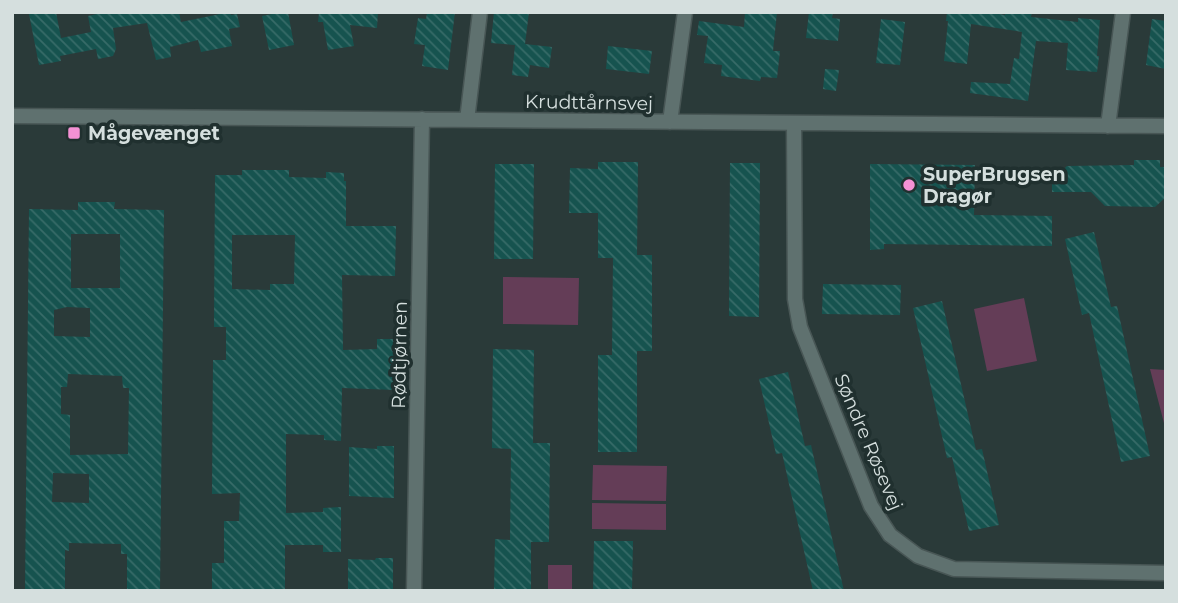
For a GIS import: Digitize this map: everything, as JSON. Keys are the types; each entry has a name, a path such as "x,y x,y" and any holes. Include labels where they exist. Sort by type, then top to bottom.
{"street":[{"path":"467,120 480,12"},
{"path":"670,122 685,12"},
{"path":"1108,126 1123,12"},
{"name":"Krudttårnsvej","path":"12,116 1166,127"},
{"name":"Rødtjørnen","path":"414,591 422,120"},
{"name":"Søndre Røsevej","path":"794,123 795,290 800,327 871,506 890,535 918,556 954,569 1166,573"}],"shaded area":[{"path":"503,277 579,278 578,325 503,324"},
{"path":"1024,298 1037,361 987,371 974,309"},
{"path":"1150,369 1166,370 1166,427 1165,427"},
{"path":"593,465 667,466 666,501 592,500"},
{"path":"592,503 666,504 666,530 592,529"},
{"path":"548,565 572,565 572,591 548,591"}],"building":[{"path":"56,12 61,38 91,32 88,16 105,12 179,12 181,22 230,12 231,15 237,14 240,27 229,29 232,46 201,52 198,40 170,47 171,57 156,60 147,23 113,28 116,49 113,56 98,59 96,49 60,56 61,61 39,65 29,14"},
{"path":"288,12 294,45 269,50 262,16"},
{"path":"319,12 378,12 377,28 350,25 354,46 328,50 323,22 318,22"},
{"path":"455,12 448,70 422,66 425,45 414,44 418,18 426,19 427,13"},
{"path":"494,12 529,12 525,44 552,47 549,68 530,65 528,77 512,75 515,45 491,43"},
{"path":"745,12 777,12 773,51 780,51 777,78 761,77 760,81 721,76 722,65 704,63 708,36 697,35 699,21 744,27"},
{"path":"809,12 833,12 832,18 840,19 838,41 806,38"},
{"path":"947,12 988,12 1005,15 1005,12 1032,12 1031,17 1078,22 1078,18 1100,20 1097,72 1066,70 1068,43 1036,41 1028,101 970,93 971,82 1010,84 1014,58 1019,59 1022,32 971,24 967,64 944,61"},
{"path":"881,19 905,22 900,65 876,63"},
{"path":"1152,19 1166,21 1166,69 1146,65"},
{"path":"608,46 652,51 649,74 606,69"},
{"path":"825,69 839,70 836,91 823,89"},
{"path":"1134,160 1160,160 1160,167 1166,167 1166,197 1155,207 1105,206 1091,192 1052,192 1052,180 1067,166 1134,165"},
{"path":"598,162 638,162 637,255 652,255 652,351 637,351 637,452 598,452 598,355 612,355 613,258 598,258 598,213 569,213 570,168 598,169"},
{"path":"730,163 760,163 759,317 729,316"},
{"path":"495,164 534,164 533,259 494,259"},
{"path":"870,164 975,165 974,215 1052,216 1052,246 884,244 884,249 870,250"},
{"path":"242,170 289,170 289,177 326,178 326,172 344,173 346,226 396,226 395,276 342,275 343,350 377,349 377,339 395,339 395,390 342,388 341,441 324,440 324,435 286,434 286,513 323,512 323,508 341,507 341,552 323,552 323,545 285,545 285,591 212,591 212,563 224,563 224,521 239,521 240,493 212,494 213,360 226,360 226,327 214,327 215,175 242,175","holes":["232,235 295,235 294,284 270,284 270,290 232,289"]},
{"path":"78,202 115,202 114,209 164,210 160,591 127,591 127,554 121,554 121,544 69,543 69,551 65,550 65,591 25,591 29,209 78,210","holes":["71,234 120,234 120,288 71,288","67,307 90,308 90,337 54,336 54,310","68,374 122,376 123,388 129,388 128,454 70,455 70,415 61,414 61,387 67,387","53,473 89,474 89,503 52,502"]},
{"path":"1094,232 1111,307 1117,306 1150,456 1121,462 1089,313 1082,315 1065,239"},
{"path":"823,284 901,285 900,315 822,314"},
{"path":"942,301 976,450 982,449 999,525 969,531 952,457 947,458 913,308"},
{"path":"493,349 534,350 533,443 550,443 549,542 531,542 531,591 494,591 495,539 510,540 511,449 492,448"},
{"path":"788,372 805,446 811,445 844,591 813,591 782,453 776,454 759,379"},
{"path":"377,446 394,446 394,498 349,496 349,447 377,449"},
{"path":"594,541 633,541 632,591 593,591"},
{"path":"393,558 393,591 348,591 348,559"}],"place":[{"name":"Mågevænget","path":"74,133"},
{"name":"SuperBrugsen Dragør","path":"909,185"}]}
